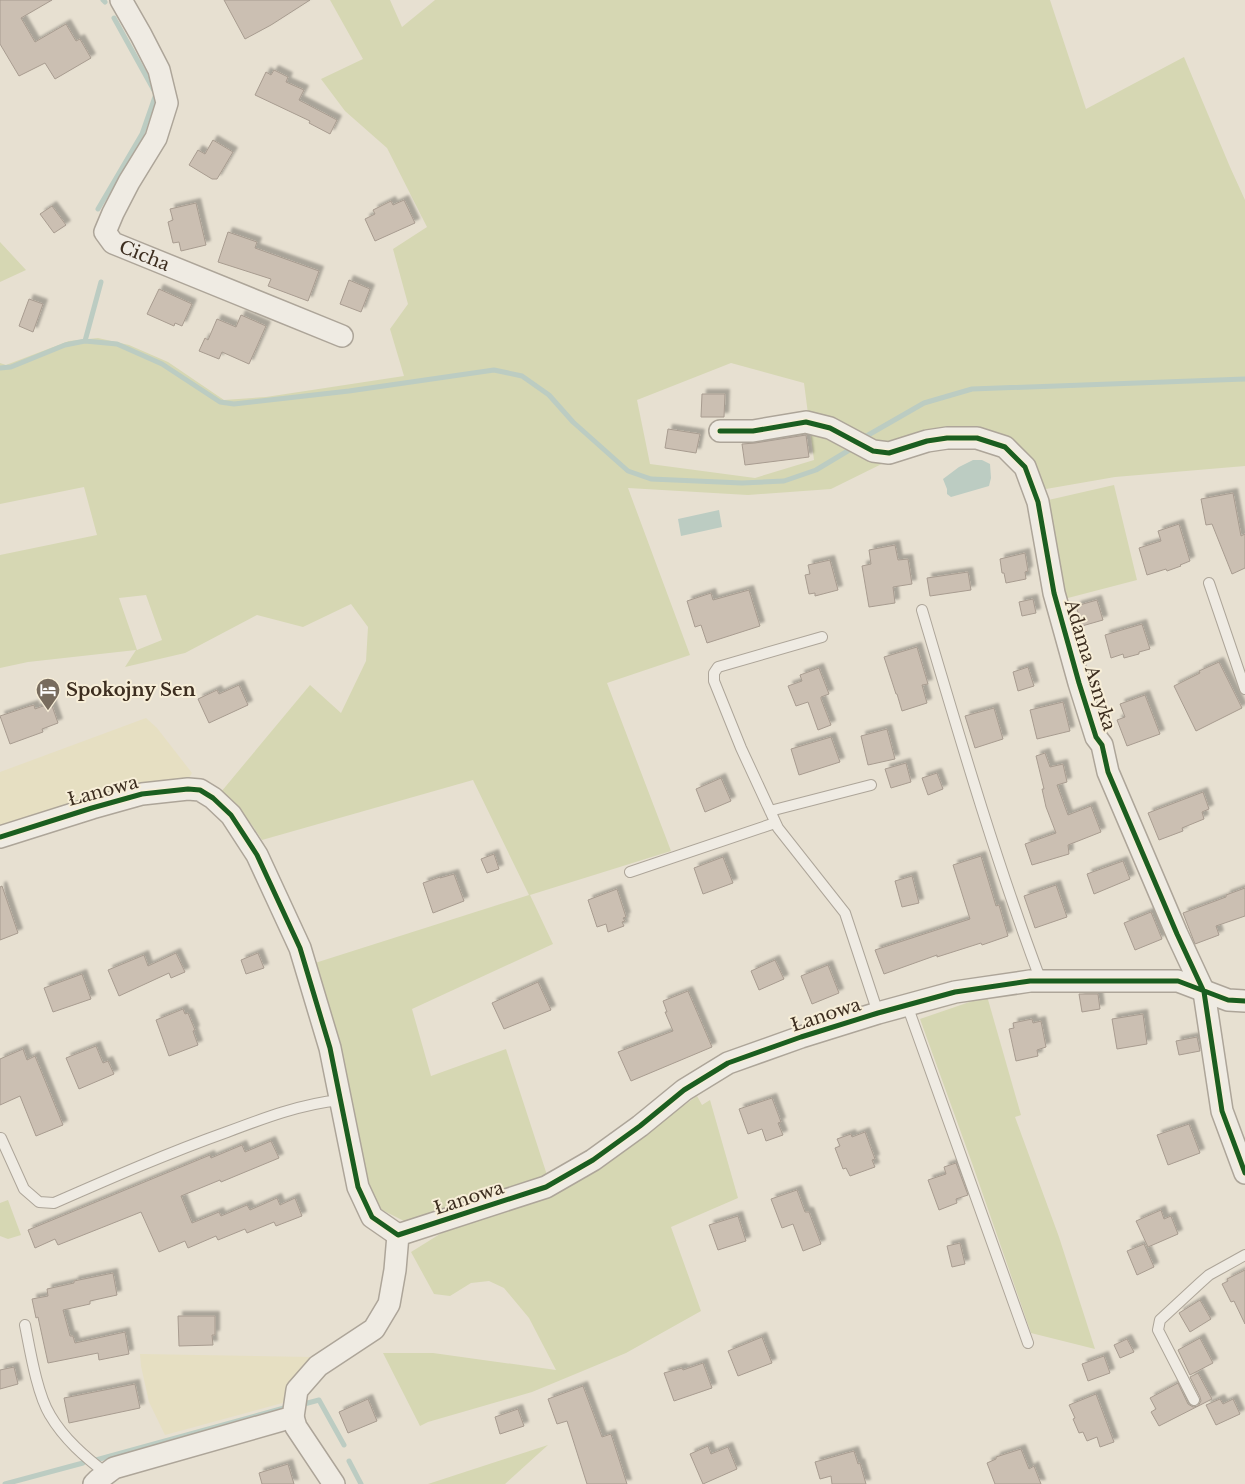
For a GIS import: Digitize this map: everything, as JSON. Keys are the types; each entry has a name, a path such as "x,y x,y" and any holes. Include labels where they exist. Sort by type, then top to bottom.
{"street":[{"name":"Cicha","path":"121,0 159,70 166,103 156,138 129,182 105,232 113,243 342,336"},
{"name":"Adama Asnyka","path":"720,431 753,432 806,422 830,428 873,451 889,454 926,442 947,438 977,438 1005,447 1025,467 1038,502 1054,593 1096,737 1102,746 1111,780 1204,992 1222,1110 1245,1173"},
{"name":"Łanowa","path":"0,837 142,794 188,789 200,790 213,798 231,815 257,855 300,948 330,1048 358,1187 372,1216 398,1235 546,1187 593,1160 640,1126 684,1090 728,1063 801,1037 878,1013 955,992 1030,981 1178,981 1228,1000 1245,1001"},
{"path":"334,1484 296,1427 294,1417 297,1390 318,1366 374,1329 390,1304 398,1235"},
{"path":"101,1479 114,1468 294,1417"}],"lane":[{"path":"1208,583 1245,689"},
{"path":"922,610 954,719 1016,913 1041,981"},
{"path":"822,637 718,667 714,673 714,681 741,748 775,823 845,912 878,1013"},
{"path":"770,811 871,784"},
{"path":"630,872 775,823"},
{"path":"907,1005 1028,1343"},
{"path":"1,1138 24,1189 39,1202 54,1203 170,1153 281,1112 325,1101 340,1100"},
{"path":"1194,1400 1158,1330 1160,1320 1209,1275 1245,1254"},
{"path":"24,1325 41,1394 49,1415 101,1479"}],"shaded area":[{"path":"973,460 982,460 990,464 991,478 989,486 951,497 947,494 943,479 959,467"},
{"path":"719,510 722,527 681,536 678,519"},
{"path":"146,718 157,728 192,773 187,781 0,831 0,772"},
{"path":"140,1354 313,1357 299,1371 292,1382 286,1402 165,1435 149,1402"}],"green space":[{"path":"330,0 390,0 402,27 435,0 1050,0 1086,109 1184,57 1245,200 1245,466 1115,477 1046,489 1030,465 1007,442 912,449 831,489 748,495 628,488 690,655 607,683 671,851 530,895 553,944 412,1009 431,1076 506,1049 547,1175 406,1222 378,1208 364,1184 315,963 529,895 473,780 262,840 252,825 221,792 310,685 341,713 366,661 368,627 351,604 303,627 257,615 185,653 125,667 136,650 28,662 0,668 0,555 97,535 84,487 0,504 0,363 6,365 69,341 98,338 129,345 168,362 224,400 266,397 404,376 390,329 408,304 393,249 427,227 387,148 345,111 321,79 363,59","holes":["731,363 804,383 814,460 755,478 650,464 637,400","146,595 162,640 137,650 119,598"]},
{"path":"0,242 26,270 0,282"},
{"path":"1114,485 1137,580 1064,599 1044,501"},
{"path":"987,996 1021,1115 1015,1117 1059,1237 1095,1349 1031,1333 920,1019"},
{"path":"697,1096 702,1105 710,1100 738,1198 671,1227 701,1311 626,1353 532,1392 428,1422 420,1426 383,1353 433,1353 556,1370 529,1318 504,1288 489,1281 471,1283 450,1296 434,1294 411,1252 440,1234 512,1205 558,1191 600,1168"},
{"path":"8,1200 21,1235 8,1239 0,1236 0,1203"},
{"path":"548,1445 505,1484 428,1484"}],"building":[{"path":"0,0 52,0 21,18 35,42 66,24 76,41 80,39 91,58 55,79 45,63 19,76 0,44"},
{"path":"224,0 310,0 245,39"},
{"path":"274,70 288,77 286,82 304,90 299,100 337,120 330,134 309,123 310,121 255,95 266,72 271,75"},
{"path":"213,140 233,152 217,179 212,179 189,165 198,150 205,154"},
{"path":"404,200 415,223 375,241 365,219 375,214 373,210 391,201 393,205"},
{"path":"196,203 206,245 181,251 179,242 173,243 168,222 173,220 170,209"},
{"path":"52,206 66,225 54,233 40,214"},
{"path":"228,232 257,242 255,248 319,271 308,301 268,286 271,279 218,262"},
{"path":"349,280 370,289 361,312 340,304"},
{"path":"159,289 192,304 182,326 175,323 174,326 147,314"},
{"path":"29,299 43,304 33,332 19,326"},
{"path":"241,315 266,326 249,364 222,352 219,359 199,351 205,338 208,340 217,319 236,327"},
{"path":"702,394 725,394 724,417 701,417"},
{"path":"668,429 700,434 696,453 665,448"},
{"path":"806,435 809,457 745,465 742,444"},
{"path":"1233,493 1241,536 1245,534 1245,568 1232,574 1212,524 1206,525 1201,499"},
{"path":"1179,524 1190,561 1167,571 1166,569 1147,575 1139,548 1161,541 1158,531"},
{"path":"895,545 898,560 908,559 912,584 893,587 895,603 869,607 862,566 871,564 869,550"},
{"path":"1025,553 1028,571 1025,572 1026,579 1006,583 1000,559"},
{"path":"830,560 838,590 815,596 815,593 809,594 805,575 810,574 808,565"},
{"path":"968,572 971,590 930,596 927,578"},
{"path":"749,590 760,626 707,643 701,625 695,627 687,601 711,593 713,600"},
{"path":"1033,599 1036,613 1022,616 1019,602"},
{"path":"1097,600 1103,620 1082,626 1076,606"},
{"path":"1142,624 1150,649 1124,658 1123,654 1111,658 1105,635"},
{"path":"917,647 928,684 922,685 927,703 902,711 884,657"},
{"path":"1219,662 1242,708 1196,731 1174,686"},
{"path":"1028,667 1034,686 1018,691 1013,672"},
{"path":"819,668 829,694 821,697 821,699 831,725 818,730 808,702 796,706 788,686 802,681 800,675"},
{"path":"239,685 248,705 209,723 198,699 217,690 219,694"},
{"path":"1145,695 1160,734 1127,746 1117,720 1125,717 1120,704"},
{"path":"1063,702 1070,731 1037,739 1030,710"},
{"path":"51,703 58,723 42,729 43,732 10,744 0,716 34,705 35,709"},
{"path":"994,708 1003,739 975,748 965,716"},
{"path":"887,729 895,759 868,765 861,736"},
{"path":"831,737 840,762 799,775 791,749"},
{"path":"1045,753 1050,767 1063,764 1067,782 1057,785 1068,815 1091,806 1101,832 1068,845 1069,854 1032,865 1025,844 1056,833 1046,807 1042,789 1044,789 1036,756"},
{"path":"906,763 911,782 891,788 885,769"},
{"path":"937,773 943,789 928,795 922,778"},
{"path":"721,778 731,801 705,812 696,789"},
{"path":"1203,792 1209,809 1202,812 1204,819 1182,828 1183,831 1159,840 1148,813"},
{"path":"494,854 499,869 487,873 481,859"},
{"path":"981,856 996,906 999,905 1008,936 937,957 937,955 884,974 875,950 970,919 953,865"},
{"path":"723,857 733,883 703,894 694,868"},
{"path":"1123,861 1130,879 1094,894 1087,874"},
{"path":"454,874 464,901 433,913 423,883"},
{"path":"912,876 919,903 902,907 895,881"},
{"path":"1056,885 1067,917 1035,928 1024,896"},
{"path":"2,886 18,933 0,940 0,887"},
{"path":"1245,888 1245,916 1216,926 1219,935 1195,944 1183,913"},
{"path":"617,889 626,917 623,918 625,921 622,922 624,926 608,932 606,924 597,927 588,900"},
{"path":"1151,912 1162,939 1135,950 1124,923"},
{"path":"176,953 185,972 171,978 169,973 119,996 108,970 144,955 148,966"},
{"path":"258,953 264,968 246,974 241,960"},
{"path":"775,960 784,979 759,990 751,971"},
{"path":"828,965 839,993 812,1004 801,976"},
{"path":"82,974 91,999 53,1012 44,988"},
{"path":"538,982 551,1010 504,1029 492,1003"},
{"path":"688,991 712,1047 631,1081 618,1052 673,1031 665,1012 667,1012 663,1001"},
{"path":"1079,994 1098,994 1100,1009 1082,1012"},
{"path":"183,1009 185,1014 188,1013 195,1030 193,1031 198,1045 169,1056 156,1020"},
{"path":"1143,1014 1147,1044 1117,1049 1112,1019"},
{"path":"1032,1019 1033,1023 1041,1021 1046,1047 1037,1050 1038,1056 1016,1061 1009,1029 1014,1028 1013,1023"},
{"path":"1197,1037 1200,1051 1179,1055 1176,1041"},
{"path":"96,1046 103,1063 108,1061 114,1074 79,1089 66,1058"},
{"path":"23,1049 27,1060 35,1056 63,1125 36,1136 20,1096 0,1105 0,1059"},
{"path":"772,1098 781,1122 778,1123 783,1135 766,1141 762,1129 748,1134 739,1109"},
{"path":"1189,1124 1200,1153 1168,1165 1157,1135"},
{"path":"865,1132 875,1159 872,1160 875,1167 850,1176 846,1168 843,1169 835,1148 840,1146 837,1139 851,1134 852,1137"},
{"path":"271,1141 279,1158 181,1196 192,1223 219,1212 221,1216 247,1205 250,1210 277,1198 280,1205 295,1198 302,1216 276,1226 274,1222 247,1233 245,1229 218,1240 216,1236 188,1248 185,1241 159,1252 141,1212 58,1245 55,1239 35,1248 28,1230 210,1155 211,1158 242,1145 245,1152"},
{"path":"956,1163 968,1195 956,1199 957,1203 939,1210 928,1180 946,1174 944,1167"},
{"path":"797,1190 805,1212 809,1212 821,1244 803,1251 793,1224 782,1228 771,1199"},
{"path":"1161,1210 1164,1219 1171,1216 1178,1234 1148,1247 1136,1221"},
{"path":"738,1216 746,1241 718,1250 709,1225"},
{"path":"960,1243 965,1264 952,1267 947,1246"},
{"path":"1144,1244 1154,1267 1137,1275 1127,1251"},
{"path":"1245,1270 1245,1324 1234,1301 1231,1302 1222,1284 1228,1281 1227,1279"},
{"path":"113,1273 117,1295 63,1310 70,1336 73,1336 75,1343 125,1332 129,1354 99,1360 98,1353 48,1363 32,1299 48,1296 47,1289"},
{"path":"1200,1300 1211,1319 1190,1332 1179,1313"},
{"path":"178,1316 215,1316 215,1335 212,1335 213,1345 179,1346"},
{"path":"762,1337 772,1363 738,1376 728,1351"},
{"path":"1200,1338 1213,1363 1190,1375 1178,1350"},
{"path":"1127,1339 1134,1352 1120,1358 1114,1345"},
{"path":"1104,1356 1110,1373 1088,1381 1082,1364"},
{"path":"703,1363 712,1388 674,1401 664,1373 682,1368 683,1370"},
{"path":"14,1367 18,1384 0,1389 0,1370"},
{"path":"1198,1373 1212,1399 1159,1426 1151,1412 1156,1409 1150,1398 1178,1383 1188,1404 1193,1407 1198,1406 1201,1401 1200,1397 1190,1377"},
{"path":"135,1384 140,1408 69,1423 64,1398"},
{"path":"583,1386 602,1437 611,1434 627,1484 587,1484 567,1421 557,1424 548,1399"},
{"path":"1096,1394 1114,1442 1100,1447 1097,1437 1087,1441 1083,1432 1079,1433 1069,1405"},
{"path":"368,1399 377,1421 348,1433 339,1412"},
{"path":"1220,1399 1223,1404 1233,1399 1240,1414 1216,1425 1206,1405"},
{"path":"518,1409 524,1426 500,1434 495,1417"},
{"path":"708,1446 711,1454 728,1447 737,1469 703,1484 690,1454"},
{"path":"1021,1449 1029,1469 1034,1466 1041,1484 995,1484 987,1463 996,1459 996,1457"},
{"path":"854,1451 858,1464 860,1463 866,1484 832,1484 831,1476 820,1479 815,1462"},
{"path":"288,1464 294,1484 262,1484 259,1473"}],"waterway":[{"path":"98,209 142,134 156,94 114,18"},
{"path":"85,341 101,282"},
{"path":"0,368 11,367 65,345 85,341 117,344 162,364 220,402 234,404 349,391 494,370 522,376 549,395 573,422 628,471 651,479 742,483 784,481 816,470 851,449"},
{"path":"863,438 924,403 972,389 1245,379"},
{"path":"304,1404 319,1400 344,1445"},
{"path":"96,1460 284,1408"},
{"path":"349,1461 361,1484"},
{"path":"5,1484 83,1463"}],"cycle path":[{"path":"720,431 753,431 806,422 830,428 873,451 889,453 927,441 947,438 977,438 1005,447 1025,467 1038,502 1054,593 1096,737 1102,745 1108,772 1177,934 1204,992 1222,1111 1245,1173"},
{"path":"0,837 142,794 188,789 200,790 213,798 231,815 257,855 300,948 330,1048 358,1187 372,1217 398,1235 546,1187 593,1160 640,1126 684,1090 728,1063 801,1037 878,1013 955,992 1030,981 1178,981 1228,1000 1245,1001"}],"place":[{"name":"Spokojny Sen","path":"48,711"}]}
